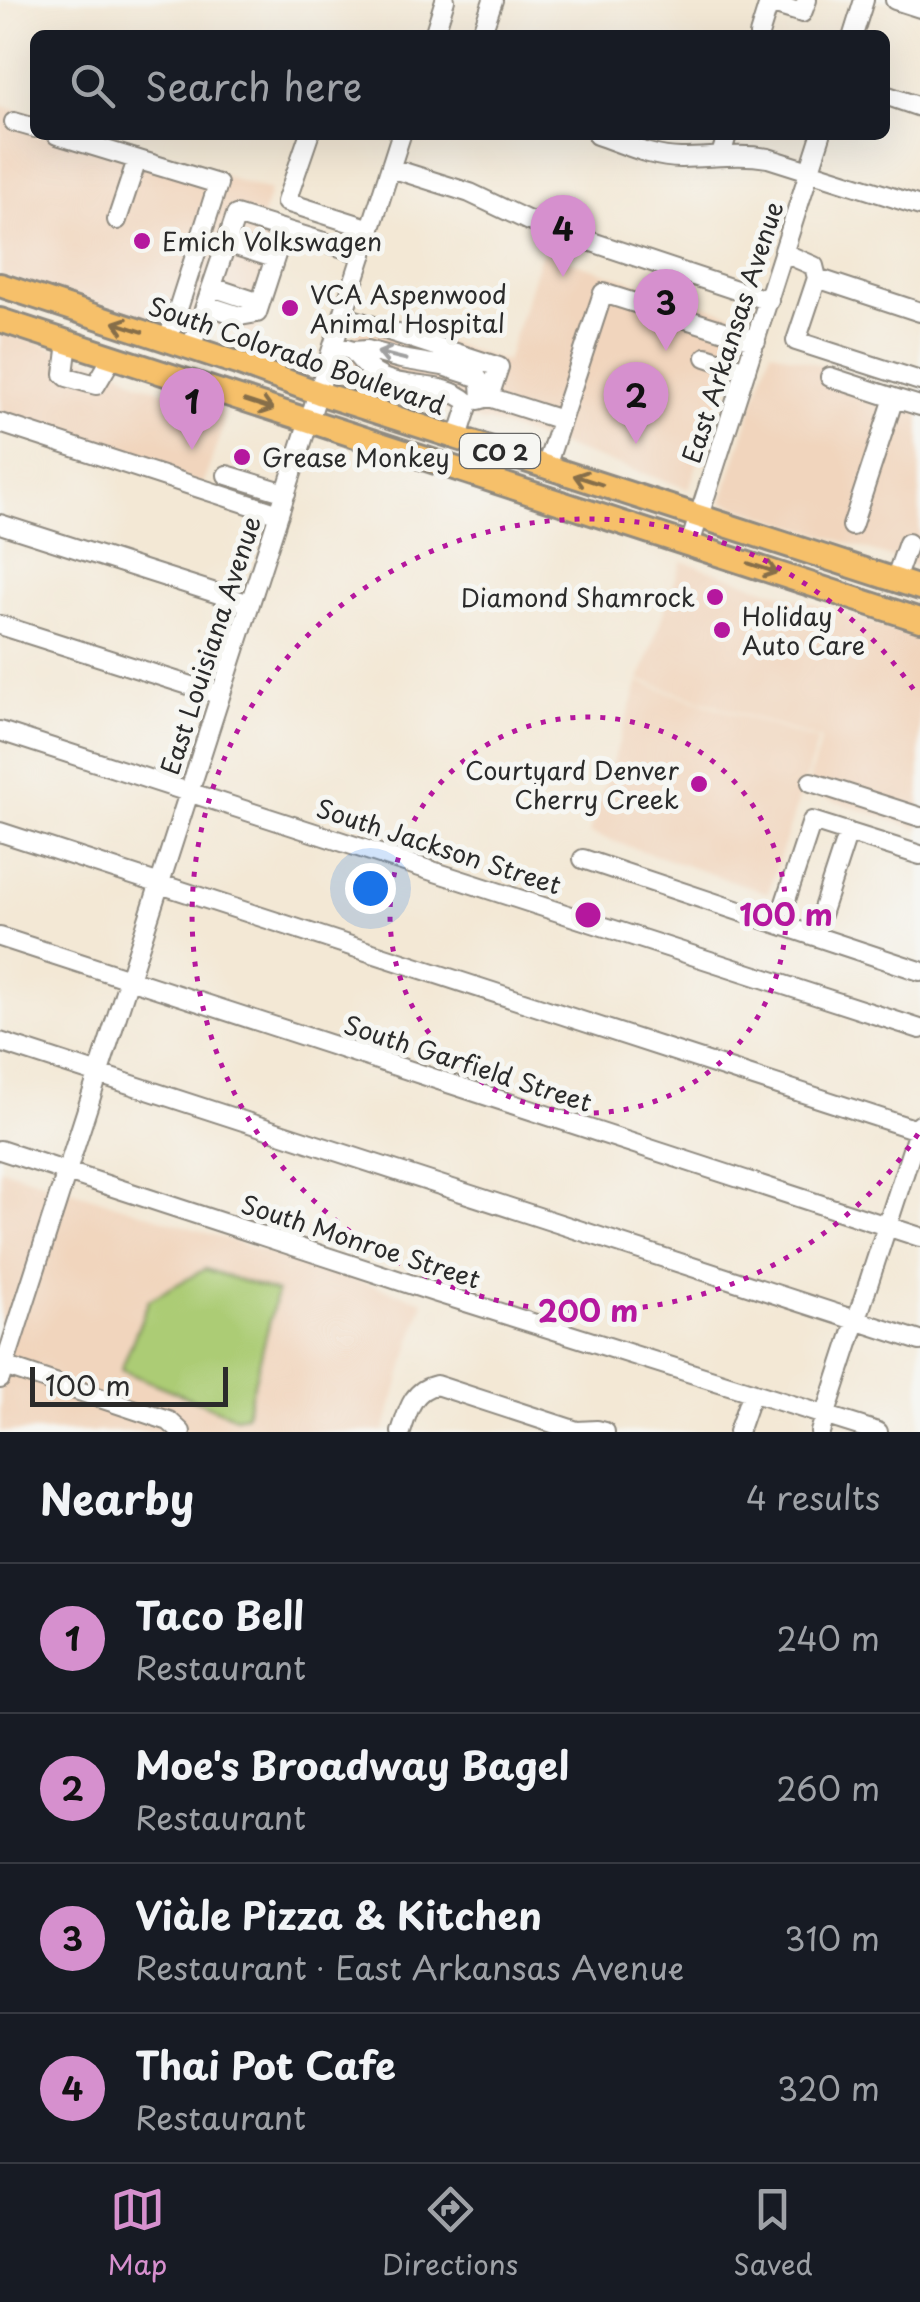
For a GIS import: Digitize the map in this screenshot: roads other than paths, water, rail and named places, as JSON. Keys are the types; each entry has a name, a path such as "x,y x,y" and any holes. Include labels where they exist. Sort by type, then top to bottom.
{"main road":[{"name":"South Colorado Boulevard","path":"0,285 920,588"},
{"name":"CO 2","path":"0,320 920,620"}],"street":[{"path":"436,30 445,0"},
{"path":"483,30 492,0"},
{"path":"855,30 864,0"},
{"path":"895,0 920,8"},
{"path":"762,30 770,3 805,7"},
{"path":"890,97 920,106"},
{"path":"14,122 30,127"},
{"path":"73,140 218,184 168,340"},
{"path":"307,140 286,202 371,230"},
{"name":"East Louisiana Avenue","path":"2,1373 319,393 343,348 343,316 400,140"},
{"path":"613,140 678,158 745,154 768,158 920,206"},
{"path":"721,155 726,140"},
{"name":"East Arkansas Avenue","path":"690,544 819,140"},
{"path":"117,220 138,160"},
{"path":"391,168 470,193 529,221 768,300"},
{"path":"192,348 236,215 363,254"},
{"path":"209,296 240,316 256,313 284,230"},
{"path":"226,243 274,258"},
{"path":"784,253 814,266 817,278 796,342 920,381"},
{"path":"817,278 920,312"},
{"path":"546,466 603,293 756,341"},
{"path":"343,316 499,367 458,438"},
{"path":"68,342 64,374 67,377 96,385 113,356"},
{"path":"343,348 432,364 477,377 482,383 480,398"},
{"path":"343,348 383,378 431,386 561,420"},
{"path":"706,357 746,370"},
{"path":"830,377 920,406"},
{"path":"852,526 894,398"},
{"path":"0,423 279,514"},
{"path":"227,475 286,493"},
{"path":"0,524 250,604"},
{"path":"895,580 908,543"},
{"path":"0,625 220,695"},
{"name":"South Jackson Street","path":"0,730 920,1029"},
{"path":"811,782 920,818"},
{"path":"778,924 812,821 920,855"},
{"path":"0,832 919,1128 823,1424"},
{"path":"814,936 848,832"},
{"path":"583,860 920,971"},
{"name":"South Garfield Street","path":"0,936 920,1237"},
{"path":"0,1042 920,1341"},
{"name":"South Monroe Street","path":"0,1150 752,1392 823,1424 878,1432"},
{"path":"2,1373 151,1424 174,1423 181,1432"},
{"path":"400,1432 411,1401 425,1388 436,1385 577,1431 605,1432"},
{"path":"738,1432 752,1392"}],"place":[{"name":"Emich Volkswagen","path":"142,241"},
{"name":"Thai Pot Cafe","path":"563,277"},
{"name":"VCA Aspenwood Animal Hospital","path":"290,308"},
{"name":"Viàle Pizza & Kitchen","path":"666,351"},
{"name":"Moe's Broadway Bagel","path":"636,444"},
{"name":"Taco Bell","path":"192,450"},
{"name":"Grease Monkey","path":"242,457"},
{"name":"Diamond Shamrock","path":"715,597"},
{"name":"Holiday Auto Care","path":"722,630"},
{"name":"Courtyard Denver Cherry Creek","path":"699,784"}]}
